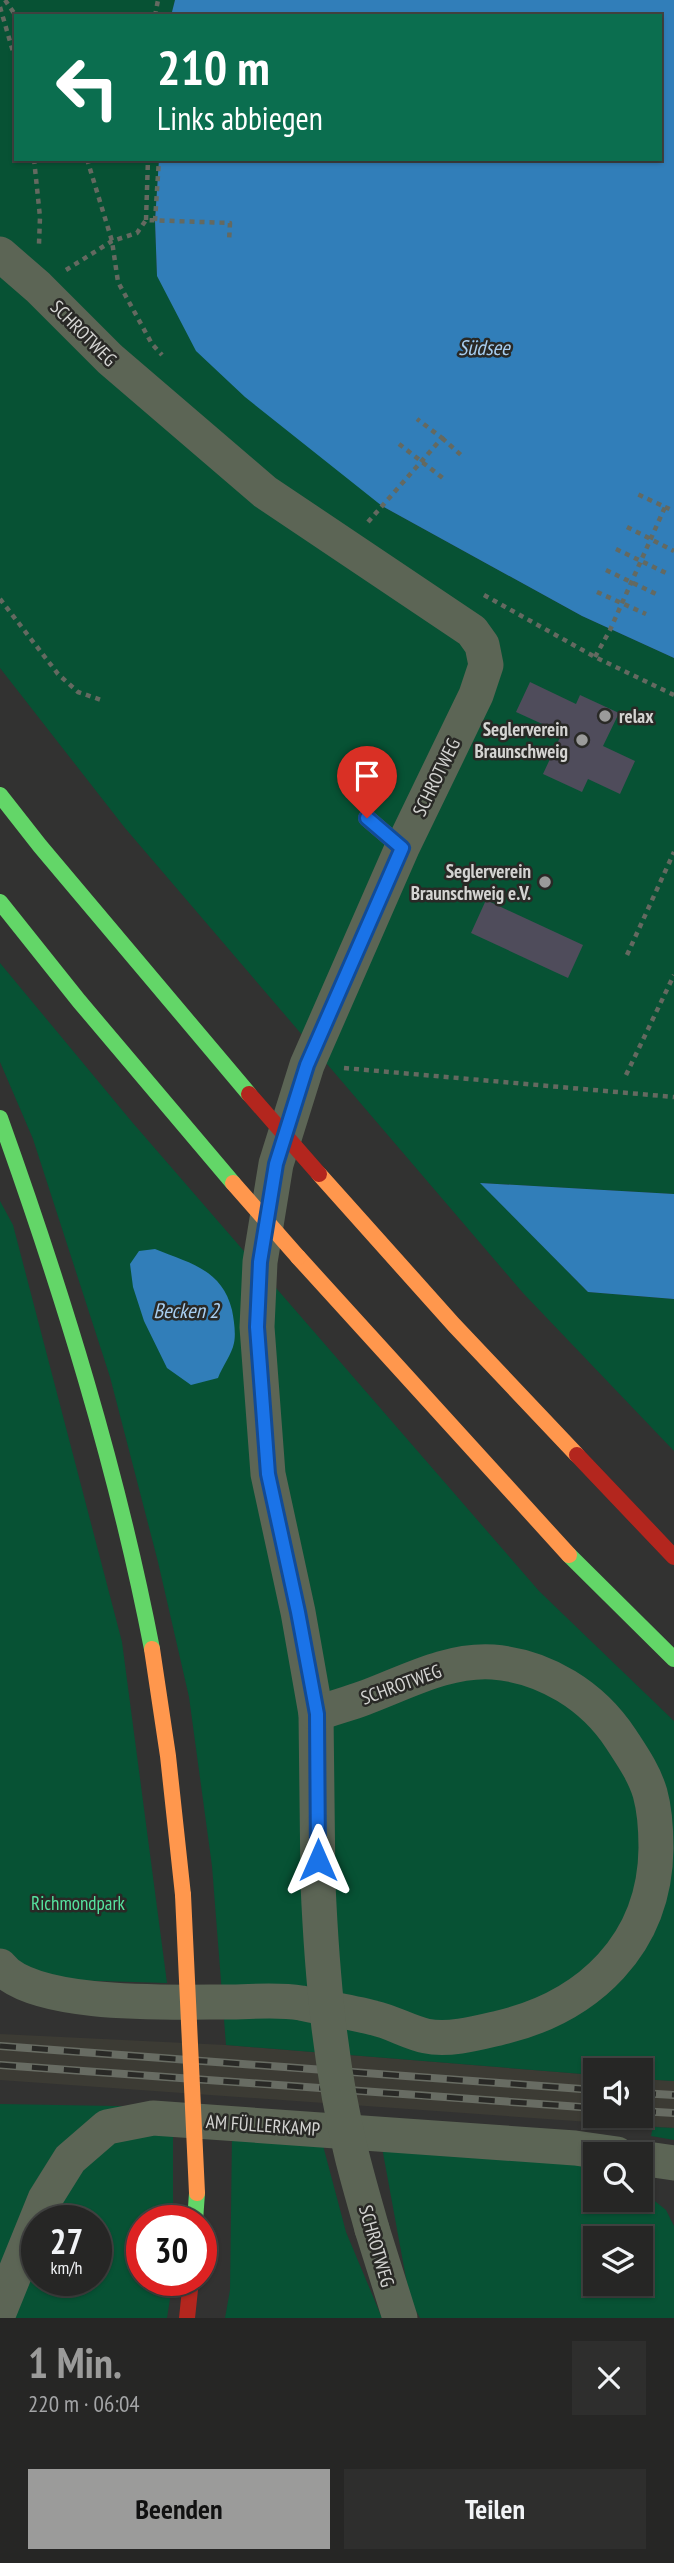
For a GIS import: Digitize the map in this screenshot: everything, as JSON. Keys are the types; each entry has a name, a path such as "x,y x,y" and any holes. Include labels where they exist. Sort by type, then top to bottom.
{"highway":[{"path":"0,795 48,856 319,1174 454,1325 674,1557"},
{"path":"0,902 79,1001 298,1257 577,1564 674,1659"},
{"path":"0,1118 37,1220 79,1350 146,1618 168,1746 183,1895 196,2205"},
{"path":"187,2318 189,2296"}],"street":[{"name":"SCHROTWEG","path":"0,254 38,287 110,359 265,492 472,631 482,645 486,665 476,695 402,848 307,1065 276,1164 260,1262 257,1327 268,1474 317,1714 321,1959 351,2155 400,2318"},
{"name":"SCHROTWEG","path":"0,1966 4,1972 33,1986 69,1996 151,2002 296,2002 376,2018 428,2037 464,2035 528,2021 589,1988 609,1970 643,1918 652,1891 656,1862 656,1828 650,1794 637,1763 597,1707 572,1689 546,1676 519,1666 492,1662 442,1668 317,1714"},
{"name":"AM FÜLLERKAMP","path":"3,2299 45,2199 70,2159 107,2127 153,2118 583,2149"},
{"path":"653,2160 674,2163"}],"lane":[{"path":"367,818 402,848"}],"path":[{"path":"0,7 14,55"},
{"path":"34,161 40,217 38,287"},
{"path":"89,161 112,241 118,282 152,344 170,364"},
{"path":"38,287 112,241 137,233 146,220 148,161"},
{"path":"155,221 159,161"},
{"path":"146,220 230,223 229,242"},
{"path":"417,419 461,455"},
{"path":"377,513 442,438"},
{"path":"399,444 444,479"},
{"path":"635,493 674,511"},
{"path":"594,657 622,604 665,507"},
{"path":"627,527 674,551"},
{"path":"616,549 666,573"},
{"path":"606,570 656,594"},
{"path":"478,592 594,657 674,695"},
{"path":"597,592 646,614"},
{"path":"0,599 58,674 78,692 104,701"},
{"path":"627,955 674,852"},
{"path":"626,1075 674,975"},
{"path":"307,1065 674,1097"}],"shaded area":[{"path":"0,2034 226,2045 583,2074 583,2122 0,2080"},
{"path":"653,2080 674,2081 674,2128 653,2127"}],"green space":[{"path":"0,0 175,0 172,14 14,14 14,161 159,161 155,221 157,276 382,506 582,616 674,658 674,1194 481,1183 588,1292 674,1299 674,1451 523,1293 125,828 0,668"},
{"path":"0,963 132,1122 539,1591 674,1721 674,2081 653,2080 653,2058 583,2058 583,2074 226,2045 212,1866 189,1697 158,1562 110,1377 33,1139 0,1062"},
{"name":"Richmondpark","path":"0,1201 13,1225 122,1642 167,1983 0,1978"},
{"path":"0,2104 173,2107 173,2205 126,2205 126,2296 170,2296 167,2318 0,2318"},
{"path":"653,2127 674,2128 674,2140 651,2136"},
{"path":"232,2135 321,2138 346,2232 382,2318 225,2318 230,2290"},
{"path":"381,2142 583,2165 583,2212 653,2212 653,2200 666,2210 674,2226 674,2318 420,2318 410,2300"}],"water":[{"name":"Südsee","path":"175,0 674,0 674,658 582,616 382,506 245,397 196,351 157,276 155,221 159,161 662,161 662,14 172,14"},
{"path":"480,1183 674,1194 674,1299 588,1292"},
{"name":"Becken 2","path":"155,1249 202,1269 221,1285 227,1296 233,1314 235,1339 218,1378 191,1385 167,1368 144,1321 133,1287 130,1264 139,1251"}],"building":[{"name":"Seglerverein Braunschweig","path":"530,682 576,704 580,695 619,713 603,746 635,761 620,794 588,779 582,792 543,774 562,733 516,712"},
{"path":"486,900 583,945 568,978 471,933"}],"railway":[{"path":"0,2046 583,2089"},
{"path":"0,2065 583,2107"},
{"path":"653,2094 674,2095"},
{"path":"653,2112 674,2113"}],"traffic: fast":[{"path":"0,795 249,1094"},
{"path":"0,902 79,1001 233,1183"},
{"path":"0,1118 45,1248 86,1380 122,1514 152,1649"},
{"path":"569,1555 674,1659"},
{"path":"196,2205 197,2193"}],"traffic: slow":[{"path":"319,1174 454,1325 577,1455"},
{"path":"233,1183 298,1257"},
{"path":"298,1257 569,1555"},
{"path":"152,1649 168,1756 183,1895"},
{"path":"183,1895 197,2193"}],"traffic: jam":[{"path":"249,1094 319,1174"},
{"path":"577,1455 674,1557"},
{"path":"187,2318 189,2296"}],"place":[{"name":"relax","path":"605,716"},
{"name":"Seglerverein Braunschweig","path":"582,740"},
{"name":"Seglerverein Braunschweig e.V.","path":"545,882"}],"route":[{"path":"318,1860 317,1714 268,1474 257,1327 260,1262 276,1164 307,1065 402,848 367,818"}]}
